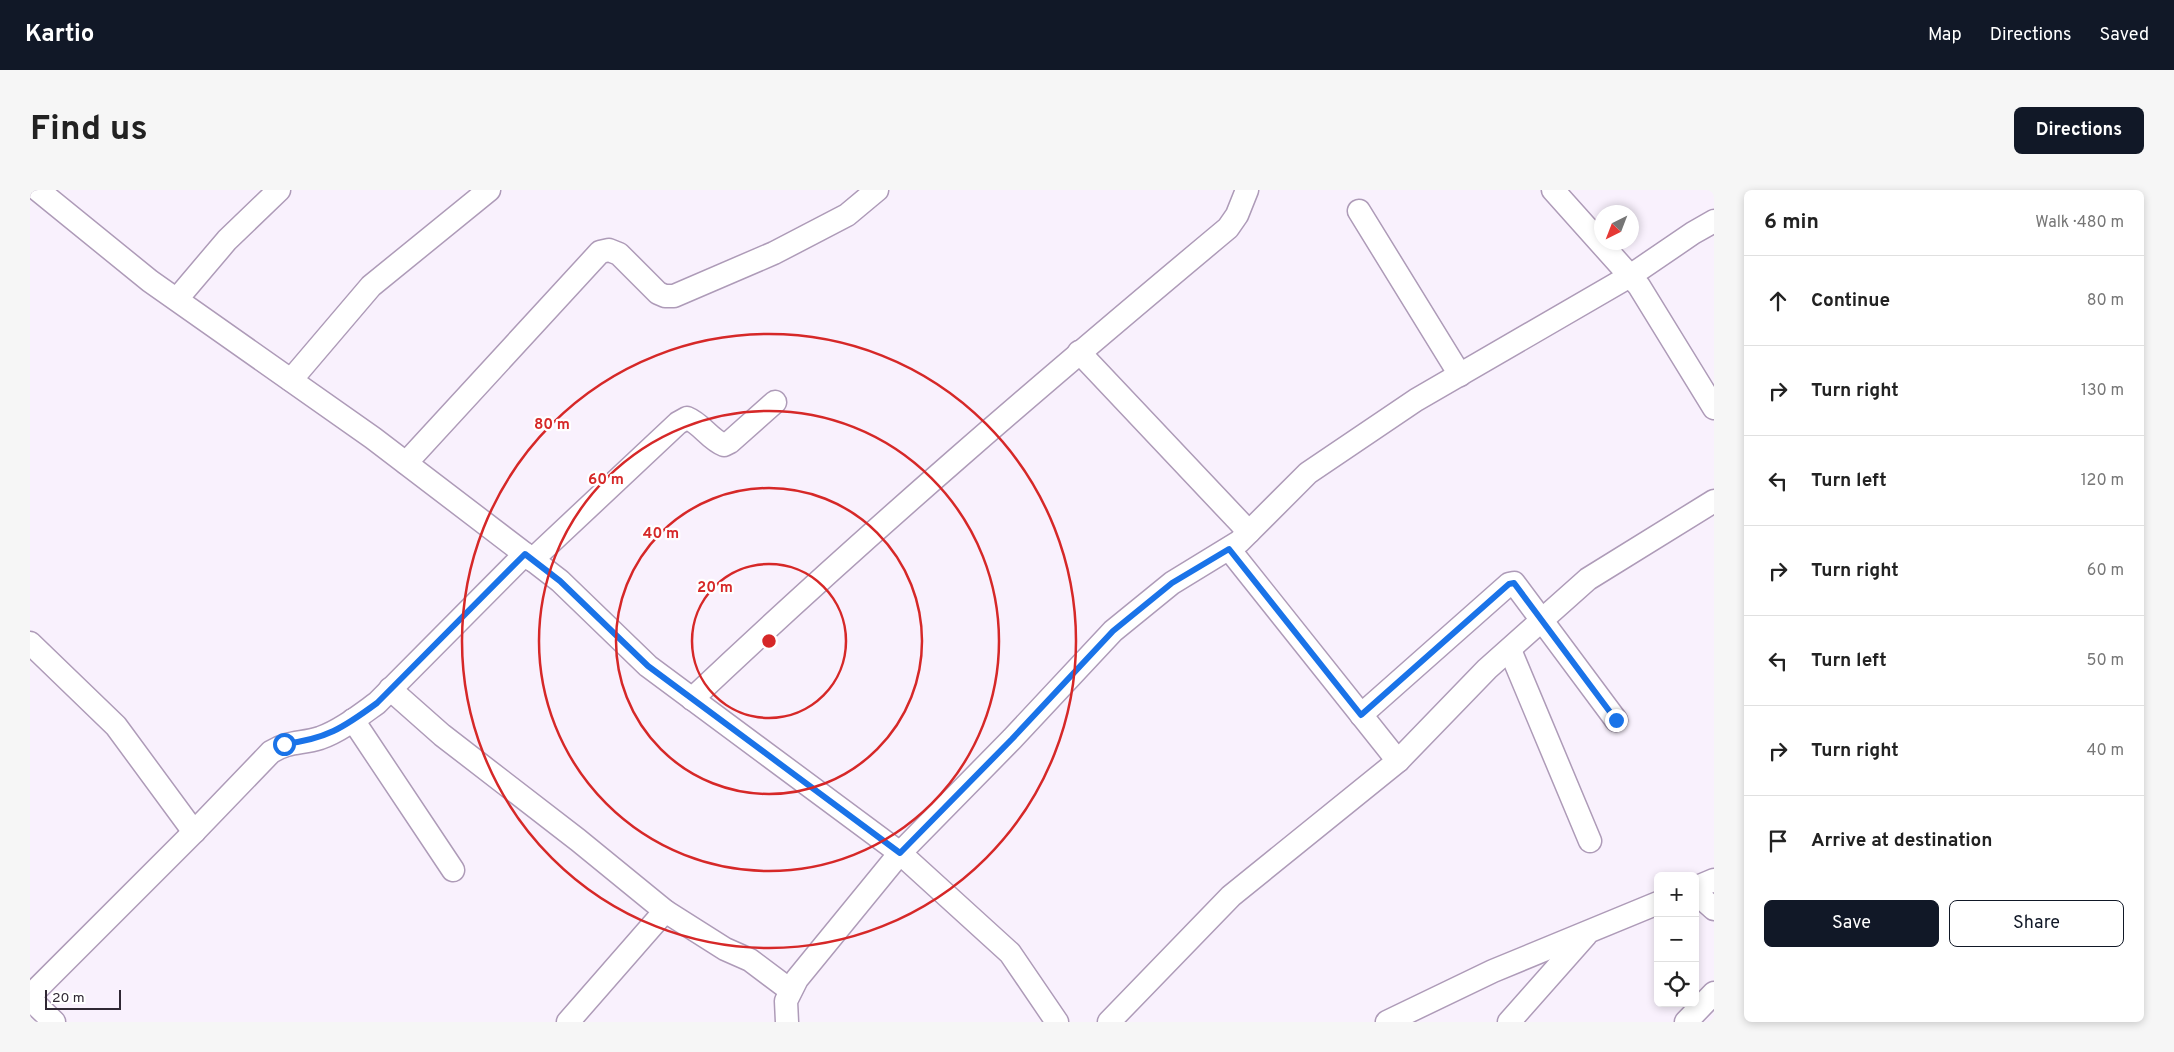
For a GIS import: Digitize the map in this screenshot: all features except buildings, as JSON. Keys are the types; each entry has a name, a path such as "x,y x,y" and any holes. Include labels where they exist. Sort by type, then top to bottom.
{"street":[{"path":"38,190 150,281 406,464 560,581 648,666 900,853 1010,953 1057,1022"},
{"path":"176,299 227,240 279,190"},
{"path":"291,380 371,286 489,190"},
{"path":"406,464 600,252 609,250 619,254 658,293 665,296 674,296 774,253 847,215 877,190"},
{"path":"692,699 800,596 1079,352 1228,228 1237,215 1247,190"},
{"path":"1553,190 1639,286 1714,408"},
{"path":"1359,211 1460,375"},
{"path":"787,1022 786,1000 790,990 900,853 1012,739 1113,631 1172,583 1229,549 1249,532 1308,473 1416,400 1630,276 1714,221"},
{"path":"1079,352 1249,532"},
{"path":"54,1022 30,998 271,752 284,744 322,737 353,720 377,703 528,557 678,424 687,418 696,421 714,441 724,444 730,442 774,402"},
{"path":"1109,1022 1232,896 1398,761 1487,670 1588,579 1714,501"},
{"path":"1229,549 1398,761"},
{"path":"1361,715 1509,584 1514,583 1520,588 1616,720"},
{"path":"30,643 116,726 194,832"},
{"path":"1510,650 1590,841"},
{"path":"390,689 442,735 578,840 665,911 725,949 750,960 790,990"},
{"path":"353,720 453,870"},
{"path":"1699,888 1714,880"},
{"path":"1699,894 1714,909"},
{"path":"1387,1022 1493,971 1654,905"},
{"path":"568,1022 665,911"},
{"path":"1509,1022 1589,932"},
{"path":"1686,1022 1714,993"}],"route":[{"path":"284,744 309,741 322,737 353,720 377,703 525,554 560,581 648,666 900,853 1012,739 1113,631 1172,583 1229,549 1361,715 1509,584 1514,583 1520,588 1616,720"}]}
